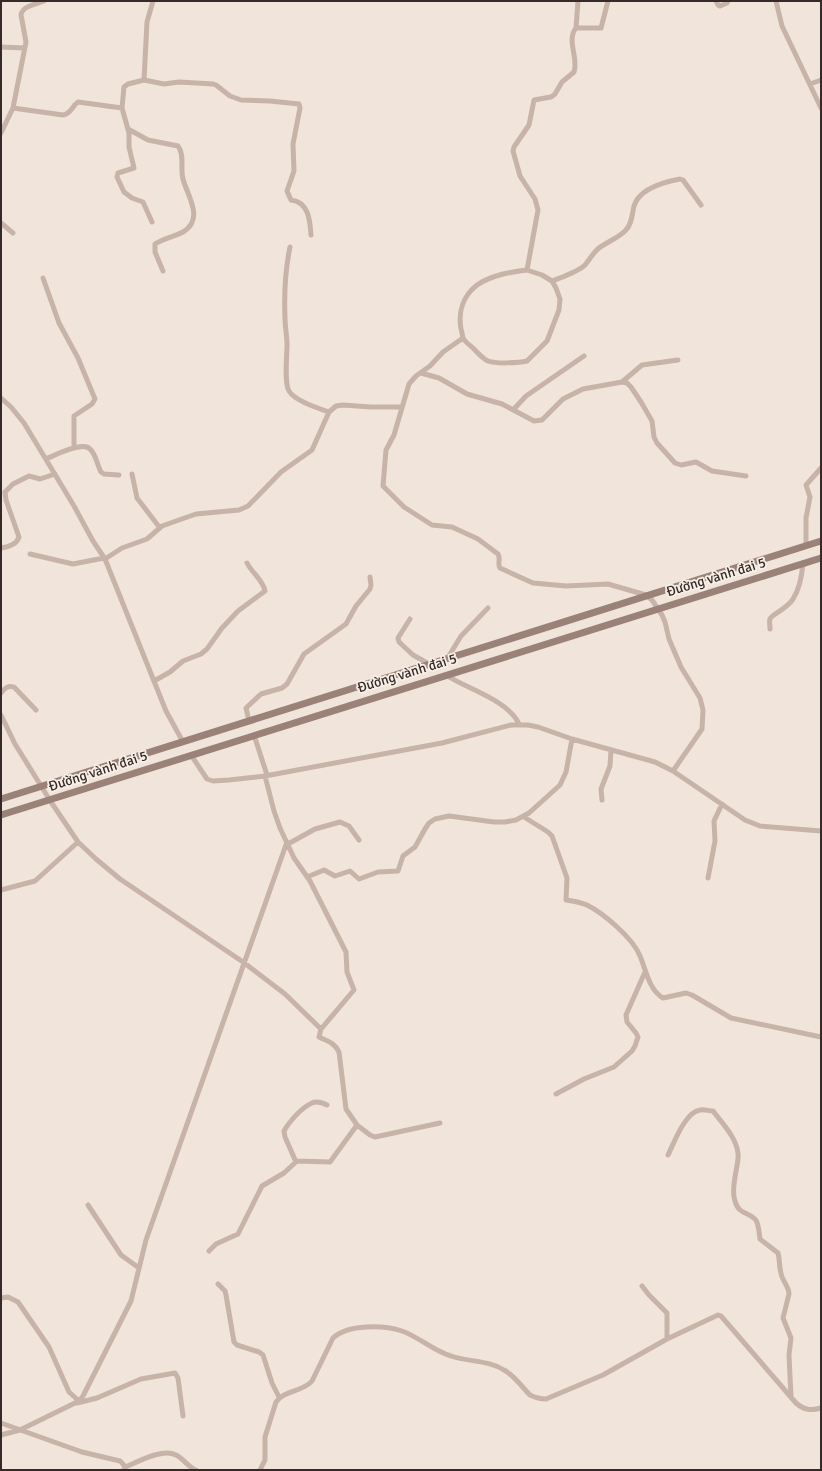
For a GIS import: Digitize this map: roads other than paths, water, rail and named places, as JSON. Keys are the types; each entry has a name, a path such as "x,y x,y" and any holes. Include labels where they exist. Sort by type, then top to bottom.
{"main road":[{"name":"Đường vành đai 5","path":"1,799 821,541"},
{"name":"Đường vành đai 5","path":"1,815 821,558"}],"street":[{"path":"1,133 13,108 25,48 26,38 21,11 24,8 44,1"},
{"path":"144,80 147,22 153,1"},
{"path":"527,270 538,210 535,200 520,176 514,147 529,125 534,100 547,98 555,94 562,82 574,72 575,66 572,40 574,29 576,28 578,1"},
{"path":"576,28 602,28 608,1"},
{"path":"716,1 720,6 728,1"},
{"path":"776,1 782,26 821,108"},
{"path":"1,47 25,48"},
{"path":"152,222 142,202 132,198 124,192 116,177 118,173 134,168 129,147 128,129 123,116 122,108 126,85 144,80 164,84 179,82 213,84 235,98 241,100 299,104 300,108 293,144 294,171 287,192 291,200 296,200 307,210 310,218 311,235"},
{"path":"810,84 821,80"},
{"path":"13,108 63,115 69,113 78,102 122,108"},
{"path":"128,129 148,140 178,146 182,154 182,176 193,205 193,218 190,225 184,232 165,238 155,244 155,252 163,270"},
{"path":"552,281 570,274 585,265 598,249 624,232 630,225 638,196 654,187 673,180 683,180 701,206"},
{"path":"1,223 13,233"},
{"path":"290,247 285,287 287,342 286,384 291,395 307,404 329,412"},
{"path":"527,270 542,275 552,281 560,299 559,310 547,341 527,361 495,363 488,361 482,358 463,338 459,320 460,312 467,297 476,286 497,276 527,270"},
{"path":"43,278 59,323 78,358 95,399 92,404 74,416 74,448"},
{"path":"463,338 447,348 430,366 412,380 394,435 386,450 382,483 385,490 393,495 404,507 432,525 452,527 478,540 498,554 500,568 534,583 577,586 608,584 648,596 658,608 665,622 669,640 681,667 700,698 703,710 702,729 673,771"},
{"path":"513,410 526,396 584,356"},
{"path":"622,382 642,365 678,360"},
{"path":"420,373 439,378 467,394 498,403 538,422 542,420 563,399 583,389 622,382 627,383 631,386 652,421 654,437 657,443 675,462 681,465 696,462 712,471 746,476"},
{"path":"1,398 18,415 46,459 105,559 166,711 183,742"},
{"path":"30,554 73,564 105,559 126,546 147,539 160,528 196,514 239,510 248,506 281,472 312,450 329,412 336,406 402,407"},
{"path":"46,459 74,448 86,446 90,448 101,472 104,474 119,475"},
{"path":"806,546 806,522 810,497 806,485 821,468"},
{"path":"1,548 16,542 19,537 6,500 5,492 13,484 29,476 40,478 55,474"},
{"path":"132,474 137,498 160,528"},
{"path":"154,681 170,672 183,661 202,654 222,628 238,611 265,591 261,581 254,574 247,563"},
{"path":"770,629 769,622 771,617 786,608 794,599 801,581 803,563"},
{"path":"249,721 246,708 256,697 266,692 282,688 287,684 304,654 346,624 356,606 370,589 370,577"},
{"path":"447,659 461,636 488,608"},
{"path":"410,619 398,638 399,642 413,655 429,664"},
{"path":"446,675 494,700 514,716 520,724"},
{"path":"1,692 10,686 14,687 36,710"},
{"path":"1,715 15,744 50,800 78,842 96,860 243,962 285,994 321,1029"},
{"path":"191,755 207,779 213,781 229,780 266,776 442,743 503,726 520,724 538,727 572,739 645,758 673,771 753,824 821,831"},
{"path":"254,735 275,815 294,858 308,877 346,952 347,972 354,990 321,1029 319,1037 334,1044 339,1052 346,1109 357,1125 375,1137 440,1123"},
{"path":"308,877 324,870 335,876 350,871 359,879 378,872 398,871 403,856 415,847 424,829 435,819 442,817 457,816 494,822 505,822 524,817 560,785 564,779 572,739"},
{"path":"602,800 601,789 610,766 611,750"},
{"path":"708,878 715,841 714,821 722,804"},
{"path":"524,817 552,836 567,878 566,900 587,905 616,926 638,951 656,992 663,998 686,993 731,1018 821,1037"},
{"path":"78,1402 83,1396 131,1301 146,1240 243,962 287,843 315,829 340,822 349,826 359,840"},
{"path":"1,890 35,881 78,842"},
{"path":"556,1094 584,1079 614,1067 632,1051 638,1038 627,1022 626,1015 646,972"},
{"path":"296,1162 285,1137 284,1130 289,1123 311,1103 316,1102 327,1105"},
{"path":"668,1155 684,1122 695,1111 701,1109 713,1111 726,1127 737,1146 738,1154 733,1194 737,1207 742,1212 755,1219 758,1226 760,1239 778,1253 781,1276 789,1291 783,1318 791,1338 789,1355 791,1397"},
{"path":"209,1251 216,1244 238,1234 262,1186 284,1173 300,1160 326,1163 330,1162 357,1125"},
{"path":"88,1205 121,1255 139,1268"},
{"path":"218,1284 225,1291 234,1342 237,1345 259,1352 263,1355 272,1383 279,1397"},
{"path":"642,1286 667,1313 667,1339"},
{"path":"1,1298 8,1297 18,1302 52,1352 69,1392 78,1402"},
{"path":"260,1470 265,1460 265,1437 279,1397 309,1385 333,1338 337,1334 359,1326 399,1330 451,1356 480,1361 504,1369 530,1395 535,1398 546,1399 603,1375 620,1364 667,1339 718,1315 721,1316 800,1406 804,1409 810,1410 821,1408"},
{"path":"1,1435 20,1430 78,1402 96,1398 141,1379 175,1373 178,1378 183,1416"},
{"path":"1,1423 82,1452 120,1462 124,1464 124,1469 160,1453 176,1455 188,1466 196,1470"}]}
